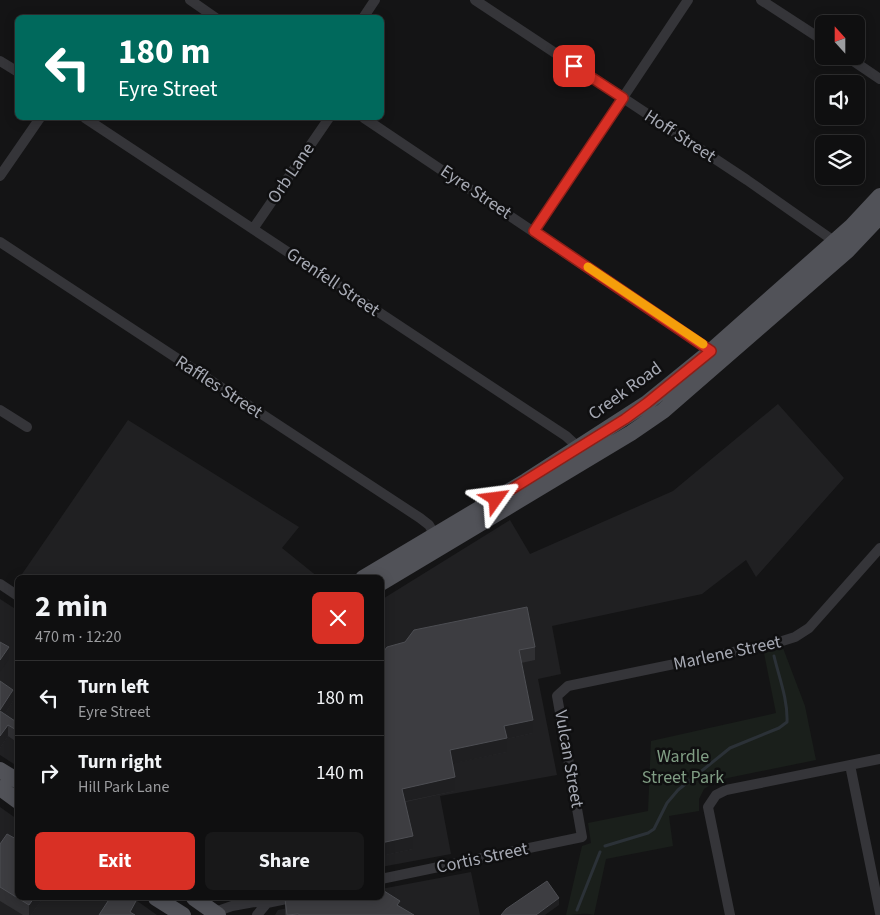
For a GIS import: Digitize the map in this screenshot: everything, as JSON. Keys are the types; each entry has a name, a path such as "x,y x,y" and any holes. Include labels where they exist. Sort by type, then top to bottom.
{"main road":[{"name":"Creek Road","path":"368,575 579,448 647,403 711,351 866,212 880,196"},
{"name":"Creek Road","path":"384,581 631,433 663,411 847,251 880,216"},
{"path":"4,778 15,796"},
{"path":"159,900 183,915"},
{"path":"197,900 216,914"}],"street":[{"path":"190,0 212,15"},
{"path":"365,15 375,0"},
{"name":"Hoff Street","path":"475,0 820,229 834,241"},
{"path":"534,231 688,0"},
{"path":"762,0 815,35"},
{"path":"0,61 15,70"},
{"path":"859,65 880,79"},
{"path":"0,176 39,120"},
{"name":"Grenfell Street","path":"89,120 566,436 579,448"},
{"name":"Orb Lane","path":"253,229 329,120"},
{"name":"Eyre Street","path":"367,120 711,351"},
{"name":"Raffles Street","path":"0,242 420,518 429,525 435,535"},
{"path":"0,410 27,427"},
{"name":"Marlene Street","path":"568,686 776,644 794,637 809,628 880,548"},
{"path":"0,584 15,594"},
{"name":"Vulcan Street","path":"568,686 557,696 582,837"},
{"path":"730,915 708,807 716,795 726,790 880,759"},
{"path":"850,765 880,913"},
{"name":"Cortis Street","path":"384,878 582,837"},
{"path":"216,914 232,906 279,900"},
{"path":"257,915 267,902"}],"shaded area":[{"path":"778,404 844,478 756,577 746,560 702,594 552,626 561,674 538,679 557,775 440,796 451,854 384,866 384,598 510,520 530,554 673,491"},
{"path":"128,420 299,527 282,548 316,575 21,575"},
{"path":"0,599 15,609 15,765 0,755"},
{"path":"0,807 15,818 15,900 136,900 157,915 0,915"},
{"path":"471,872 480,915 275,915 278,910 330,900 384,900 384,888"}],"green space":[{"name":"Wardle Street Park","path":"783,648 805,706 816,760 718,780 704,789 699,799 699,811 669,816 673,846 606,859 594,915 566,915 582,846 591,843 588,823 648,811 651,741 776,713 764,653"}],"building":[{"path":"527,607 535,647 519,650 533,720 504,726 507,738 450,750 455,777 402,789 413,836 384,842 384,651 387,647 405,642 414,630"},
{"path":"0,642 9,647 0,660"},
{"path":"0,681 13,690 0,710"},
{"path":"0,711 15,721 15,729 8,725 0,736"},
{"path":"7,834 15,838 15,896 0,887 0,844"},
{"path":"547,881 559,898 536,915 501,915 506,909"},
{"path":"384,891 400,901 397,905 414,915 298,914 287,915 285,900 384,900"},
{"path":"21,900 33,900 29,905"},
{"path":"109,900 136,901 130,912 135,915 99,915"}],"waterway":[{"path":"605,846 648,833 654,829 667,803 678,790 730,748 779,728 787,722 785,697 774,656"},
{"path":"577,910 600,852"}],"slow traffic":[{"path":"588,267 703,344"}],"route":[{"path":"496,499 625,419 711,351 534,231 623,98 574,66"}]}
